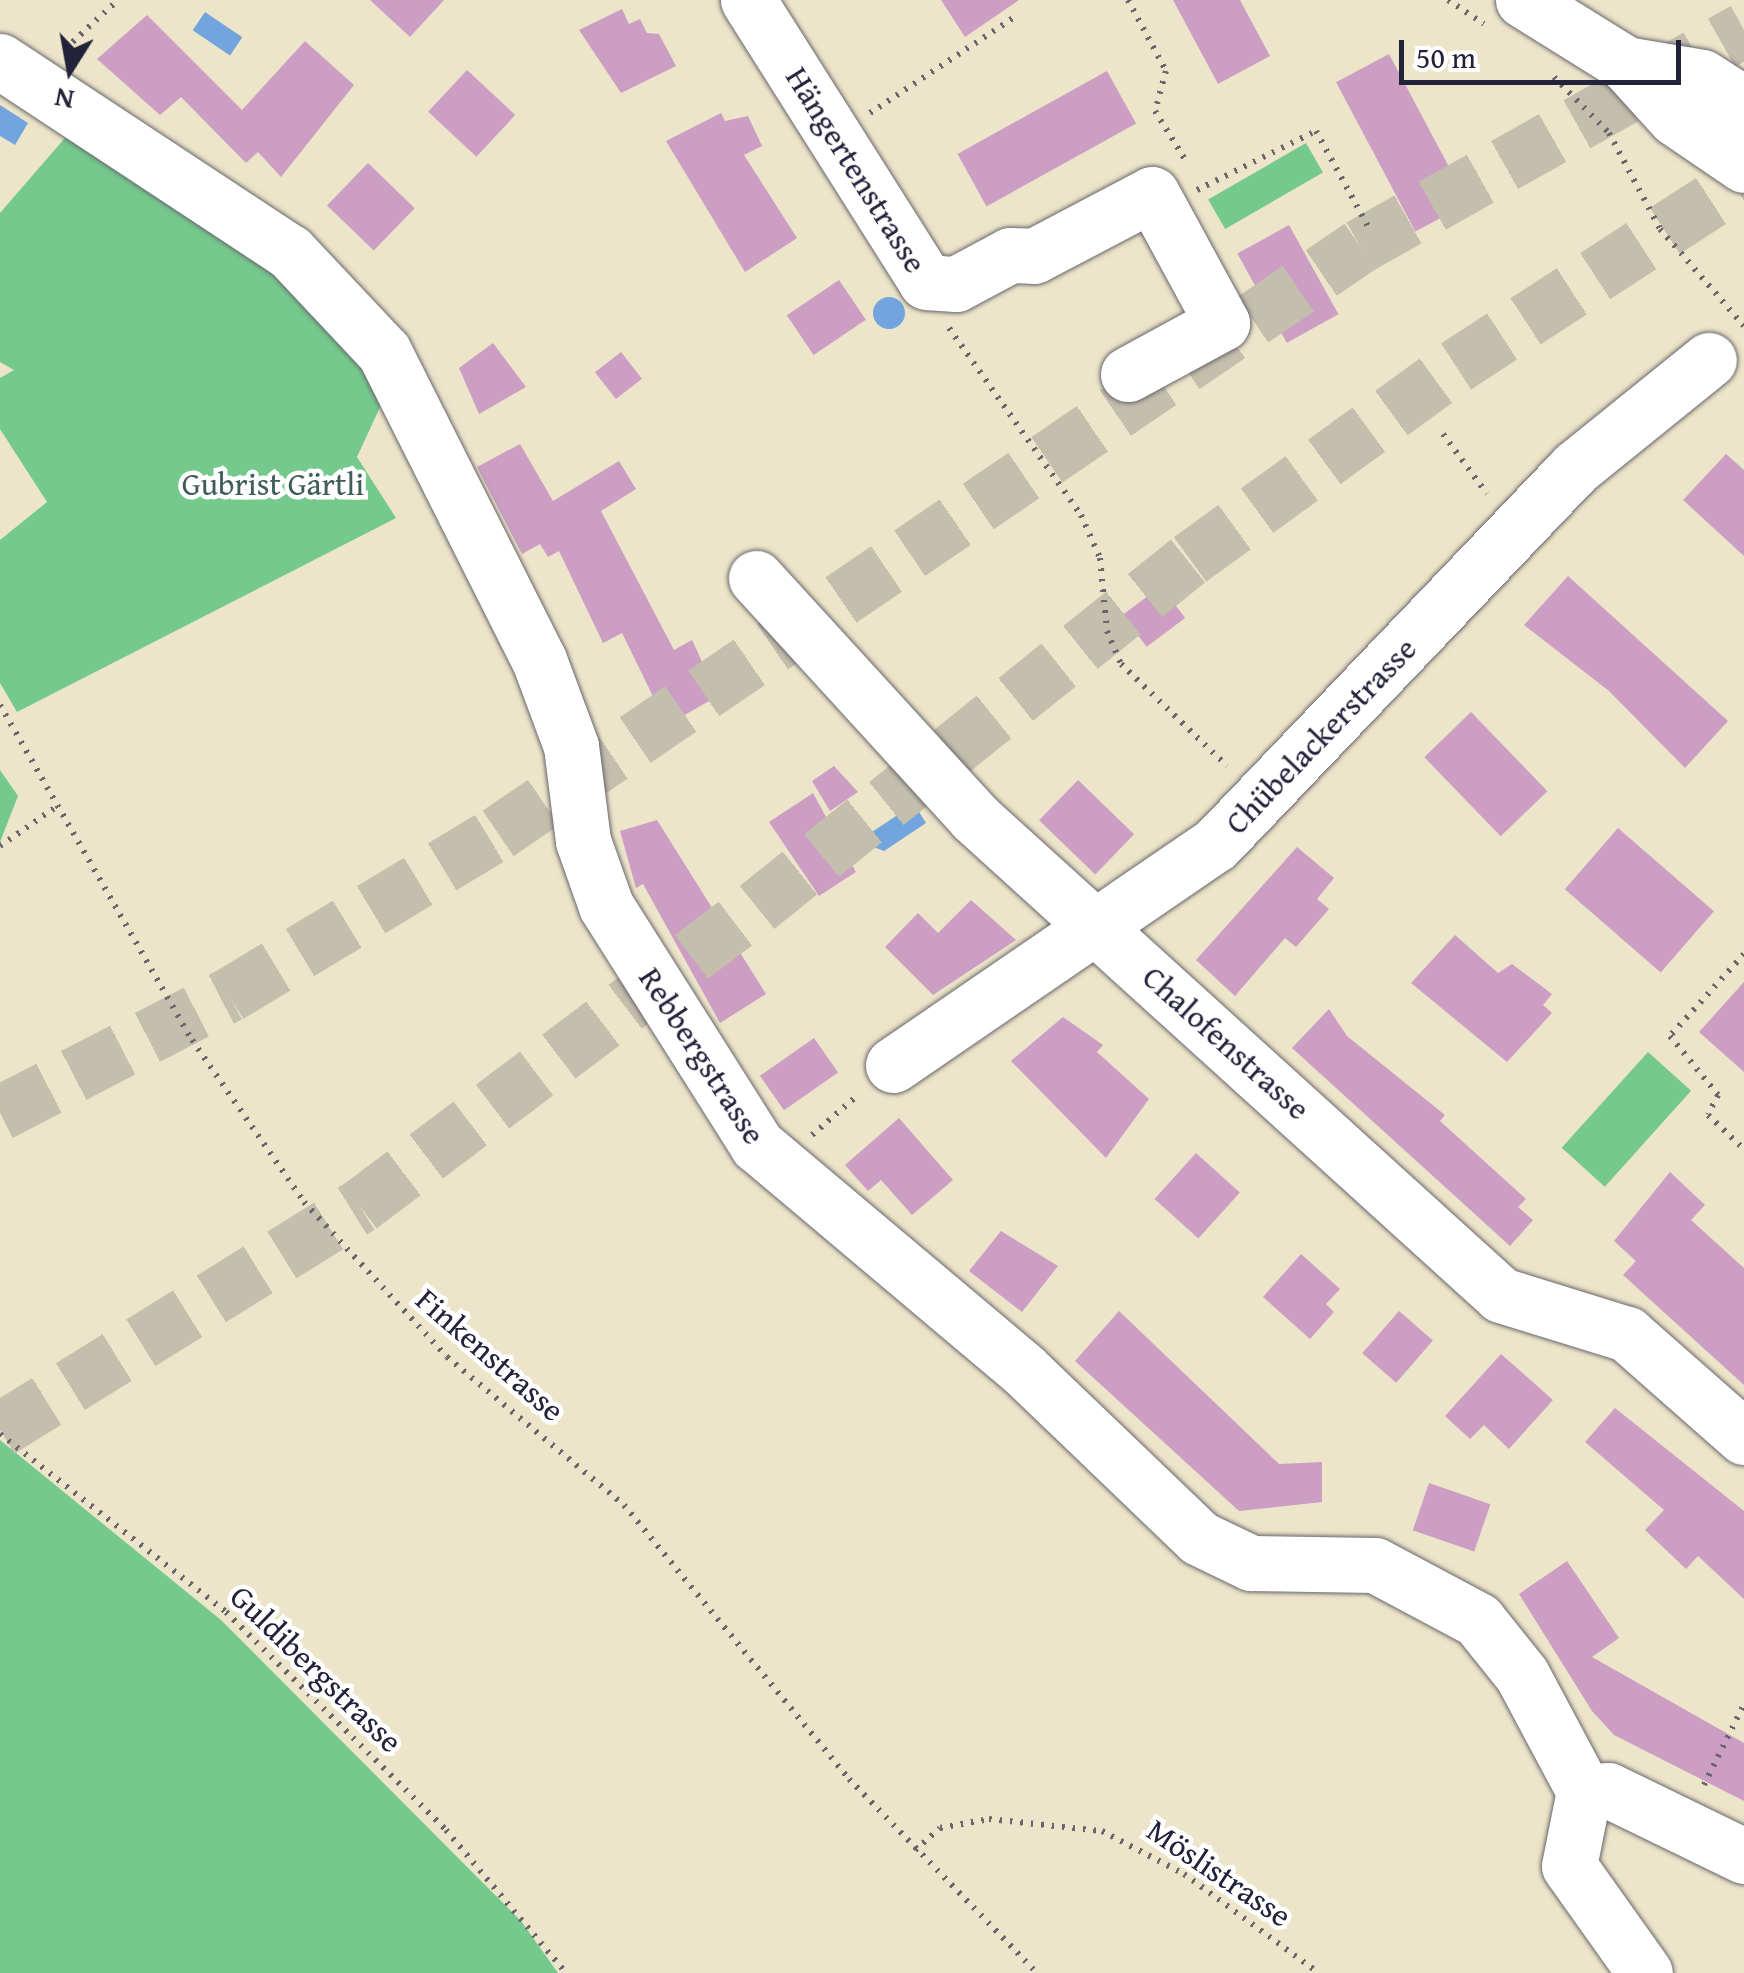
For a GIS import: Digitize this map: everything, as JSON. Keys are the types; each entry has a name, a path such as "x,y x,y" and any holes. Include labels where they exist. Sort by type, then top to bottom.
{"street":[{"name":"Hängertenstrasse","path":"748,0 926,282 956,284 1010,255 1034,256 1172,196"},
{"path":"1508,15 1626,64 1702,78 1744,104"},
{"path":"1626,64 1676,118 1744,165"},
{"name":"Rebbergstrasse","path":"16,71 290,252 384,352 539,660 571,746 583,841 606,906 757,1145 1023,1369 1200,1538 1251,1563 1375,1565 1478,1620 1522,1674 1584,1791"},
{"path":"1128,374 1222,323 1172,196"},
{"name":"Chübelackerstrasse","path":"878,1077 1216,844 1575,468 1726,343"},
{"name":"Chalofenstrasse","path":"756,578 910,752 1502,1294 1627,1334 1744,1437"},
{"path":"1645,1973 1569,1866 1584,1791 1608,1790 1744,1856"}],"path":[{"path":"16,71 118,0"},
{"path":"1128,0 1166,71 1154,111 1172,196 1316,131 1370,230"},
{"path":"1448,0 1508,15"},
{"path":"836,135 1016,16"},
{"path":"1546,70 1609,133 1726,343"},
{"path":"926,282 1081,516 1100,558 1107,632 1121,664 1262,798"},
{"path":"1443,434 1515,532"},
{"name":"Finkenstrasse","path":"0,705 192,1040 304,1202 434,1344 624,1505 914,1850 1037,1973"},
{"path":"0,846 58,805"},
{"path":"1744,954 1670,1036 1718,1096 1708,1115 1744,1148"},
{"path":"810,1136 878,1077"},
{"name":"Guldibergstrasse","path":"0,1434 226,1612 473,1860 566,1973"},
{"path":"1683,1826 1744,1704"},
{"name":"Möslistrasse","path":"914,1850 940,1828 989,1818 1102,1831 1184,1874 1319,1973"}],"green space":[{"name":"Gubrist Gärtli","path":"77,124 342,324 381,405 357,457 396,518 17,712 0,683 0,540 47,502 0,429 0,378 14,370 0,362 0,213"},
{"path":"1306,143 1323,172 1225,229 1208,200"},
{"path":"0,770 18,796 0,842"},
{"path":"1648,1052 1691,1091 1605,1187 1562,1148"},
{"path":"0,1440 221,1620 521,1921 558,1973 0,1973"}],"water":[{"path":"205,12 242,37 230,55 193,30"},
{"path":"0,105 28,123 15,145 0,136"},
{"path":"889,297 901,301 905,313 901,325 889,329 877,325 873,313 877,301"},
{"path":"914,804 926,823 884,851 871,846 872,832"}],"building":[{"path":"370,0 444,0 410,37"},
{"path":"941,0 1019,0 965,37"},
{"path":"1173,0 1240,0 1270,56 1218,84"},
{"path":"622,9 629,24 640,19 647,33 659,34 676,66 621,93 579,30"},
{"path":"147,15 242,110 305,41 354,85 281,177 258,152 246,163 181,97 160,115 97,59"},
{"path":"1389,54 1468,203 1415,231 1336,82"},
{"path":"467,70 515,115 476,157 428,112"},
{"path":"1107,71 1136,123 987,206 957,154"},
{"path":"721,113 725,121 748,116 762,146 744,155 797,238 745,272 666,141"},
{"path":"368,163 415,208 374,251 327,205"},
{"path":"1289,225 1338,314 1287,343 1237,254"},
{"path":"839,280 866,320 814,355 787,315"},
{"path":"493,343 526,387 479,414 459,368"},
{"path":"621,352 642,379 616,399 595,372"},
{"path":"520,444 553,501 619,461 636,489 601,511 674,650 692,640 718,696 667,725 622,633 603,643 559,551 548,557 540,544 522,554 477,467"},
{"path":"1726,454 1744,470 1744,556 1683,500"},
{"path":"1568,576 1728,721 1685,768 1609,691 1524,625"},
{"path":"1161,586 1185,618 1147,647 1123,615"},
{"path":"1471,712 1547,791 1501,836 1424,757"},
{"path":"834,766 858,792 830,811 812,781"},
{"path":"1078,780 1134,834 1095,874 1039,820"},
{"path":"813,793 856,872 819,896 769,822"},
{"path":"657,820 766,994 720,1023 643,884 636,888 620,831"},
{"path":"1618,828 1714,911 1661,972 1565,889"},
{"path":"1297,847 1334,878 1317,899 1329,909 1296,947 1285,938 1235,996 1196,960"},
{"path":"971,900 1016,940 933,995 885,947 918,913 938,933"},
{"path":"1455,935 1498,973 1512,964 1552,994 1543,1005 1552,1013 1507,1062 1411,983"},
{"path":"1744,982 1744,1072 1699,1032"},
{"path":"1329,1009 1347,1036 1445,1115 1440,1121 1526,1199 1518,1207 1533,1220 1510,1246 1292,1048"},
{"path":"1063,1017 1103,1045 1097,1052 1149,1099 1106,1158 1011,1061"},
{"path":"814,1038 838,1072 784,1110 760,1076"},
{"path":"899,1118 953,1180 912,1215 881,1180 868,1191 845,1165"},
{"path":"1196,1153 1240,1192 1198,1239 1155,1199"},
{"path":"1670,1172 1705,1205 1691,1220 1744,1268 1744,1385 1623,1275 1636,1261 1614,1241"},
{"path":"1001,1231 1058,1266 1022,1312 969,1271"},
{"path":"1301,1254 1340,1289 1326,1304 1334,1312 1310,1339 1263,1297"},
{"path":"1119,1311 1279,1464 1322,1462 1322,1502 1239,1511 1075,1361"},
{"path":"1399,1311 1433,1341 1396,1383 1362,1353"},
{"path":"1501,1354 1553,1400 1509,1449 1484,1425 1470,1439 1445,1416"},
{"path":"1615,1408 1744,1511 1744,1599 1698,1556 1686,1569 1645,1530 1664,1510 1585,1442"},
{"path":"1429,1483 1490,1504 1474,1551 1413,1530"},
{"path":"1567,1561 1619,1638 1592,1657 1744,1743 1744,1801 1614,1735 1592,1711 1519,1594"}],"tunnel":[{"path":"0,1113 229,995 498,833 1360,246 1744,30"},
{"path":"0,1430 360,1206 757,907 1190,559 1456,366 1744,179"}]}
